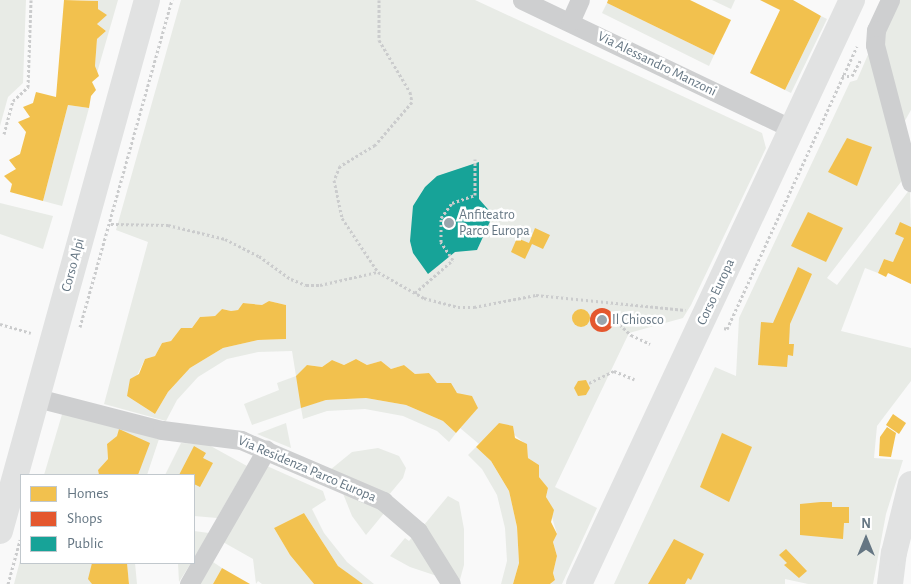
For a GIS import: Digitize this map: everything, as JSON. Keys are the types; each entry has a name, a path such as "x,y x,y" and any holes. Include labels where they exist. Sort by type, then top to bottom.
{"street":[{"name":"Corso Alpi","path":"0,531 146,0"},
{"name":"Via Alessandro Manzoni","path":"522,0 792,129"},
{"path":"570,22 580,0"},
{"name":"Corso Europa","path":"579,584 852,0"},
{"path":"890,0 876,30 875,45 910,181"},
{"name":"Via Residenza Parco Europa","path":"37,398 162,430 233,438 266,450 390,505 418,531 451,584"},
{"path":"189,584 266,450"},
{"path":"890,584 894,553 911,484"}],"path":[{"path":"4,134 13,101 28,87 31,0"},
{"path":"78,336 172,0"},
{"path":"379,0 378,34 390,61 412,95 411,106 375,146 340,166 334,180 342,218 378,272 415,293 441,304 467,308 536,295 684,310"},
{"path":"724,328 727,329 859,42"},
{"path":"842,76 852,76 858,67"},
{"path":"415,293 453,260 441,242 441,218 452,203 475,195 475,159"},
{"path":"111,224 168,225 225,239 259,256 291,279 306,284 320,285 378,272"},
{"path":"616,321 631,335 650,344"},
{"path":"0,324 31,333"},
{"path":"589,384 614,371 634,379"},
{"path":"8,584 20,541"}],"shaded area":[{"path":"0,0 26,0 23,83 8,97 0,126"},
{"path":"80,0 118,0 97,73 95,66 97,39 106,31 97,24 106,15 98,9 98,1"},
{"path":"181,0 475,0 762,133 766,148 683,318 629,333 555,487 597,508 562,584 550,584 555,580 553,573 557,556 553,542 557,534 546,497 548,488 539,477 539,465 528,458 527,445 499,423 479,444 460,428 477,409 472,397 464,396 437,383 429,373 415,374 404,365 391,369 381,361 367,365 356,359 344,365 332,360 322,367 307,365 301,407 326,400 366,398 406,405 443,421 456,433 449,442 437,431 403,416 365,409 327,411 303,419 301,408 252,425 244,404 279,390 277,383 296,376 292,351 258,352 227,359 198,377 177,400 166,421 104,404 148,242 116,230","holes":["269,301 286,305 286,339 258,340 223,348 190,368 168,392 155,414 127,396 145,359 155,356 162,343 171,341 181,328 192,328 200,317 215,316 222,309 238,310 243,303 262,305"]},
{"path":"712,0 735,0 731,9"},
{"path":"898,0 911,0 911,110 902,126 882,51 883,35"},
{"path":"607,3 714,55 709,66 602,13"},
{"path":"821,16 827,19 791,93 785,90"},
{"path":"870,50 904,178 827,278 837,285 910,189 911,227 893,262 884,259 878,273 865,268 841,331 911,348 911,381 877,426 874,458 903,460 886,514 873,584 808,584 785,579 785,584 614,584 715,367 736,376 739,318 850,82 857,80"},
{"path":"68,105 89,108 62,206 43,201"},
{"path":"0,203 53,216 43,249 0,234"},
{"path":"63,411 159,439 147,474 138,474 140,470 117,436 107,444 108,459 98,470 99,474 44,474"},
{"path":"286,423 291,448 257,434"},
{"path":"181,443 207,444 247,466 217,518 195,516 195,474 166,474"},
{"path":"476,447 491,461 509,491 517,527 519,563 513,584 501,584 507,561 505,528 497,495 482,469 468,455"},
{"path":"378,448 399,456 406,468 403,478 388,496 330,470 352,452"},
{"path":"267,466 323,491 326,500 312,509 324,533 347,562 374,584 362,584 338,566 304,513 274,528 290,555 314,584 262,584 258,581 256,584 253,559 223,542"},
{"path":"342,491 385,512 366,535 352,516"},
{"path":"448,496 459,502 464,529 464,565 459,583 424,525"},
{"path":"195,531 209,533 195,556"},
{"path":"413,536 437,576 410,567 390,556 405,538 409,541"},
{"path":"20,561 20,564 92,564 92,584 14,584"},
{"path":"213,562 222,568 213,584 200,584"},
{"path":"127,564 135,564 137,584 129,584"},
{"path":"178,564 190,564 179,582"}],"building: Homes":[{"path":"64,0 98,1 98,9 107,15 97,24 106,31 97,39 95,66 99,76 92,82 96,90 91,96 89,108 68,105 43,201 10,192 12,184 4,176 16,169 9,160 20,154 26,132 18,122 30,117 23,107 33,103 36,92 56,97"},
{"path":"608,0 690,0 731,20 714,55 607,3"},
{"path":"760,0 793,0 821,16 785,90 750,73 780,10"},
{"path":"847,138 872,147 857,186 828,172"},
{"path":"808,212 843,228 826,262 791,246"},
{"path":"900,222 911,227 911,284 888,273 886,277 878,273 884,259 893,262 904,238 895,234"},
{"path":"535,228 550,235 543,249 532,244 525,259 511,252 517,238 529,243"},
{"path":"798,267 812,274 790,324 789,344 794,344 793,356 788,355 787,367 758,365 761,322 773,323"},
{"path":"269,301 286,305 286,339 258,340 223,348 190,368 168,392 155,414 127,396 130,379 139,374 145,359 155,356 162,343 171,341 181,328 192,328 200,317 215,316 222,309 238,310 243,303 262,305"},
{"path":"577,309 585,309 590,314 588,325 577,327 572,322 572,314"},
{"path":"356,359 367,365 381,361 391,369 404,365 415,374 429,373 437,383 451,383 457,393 472,396 478,408 456,433 443,421 406,405 366,398 326,400 301,408 296,376 307,365 322,367 332,360 344,365"},
{"path":"586,380 590,388 586,395 578,396 574,388 578,381"},
{"path":"893,414 906,423 899,434 886,425"},
{"path":"499,423 513,426 515,438 527,444 528,458 539,465 539,477 548,488 546,497 554,510 551,522 557,534 553,542 557,556 553,573 555,580 550,584 513,584 519,563 517,527 509,491 491,461 476,447"},
{"path":"887,427 896,433 891,457 879,456 880,437"},
{"path":"119,429 150,443 138,474 99,474 98,470 108,459 107,444 117,436"},
{"path":"722,433 752,447 729,502 700,487"},
{"path":"194,446 206,453 203,458 213,463 200,487 195,484 195,474 180,474"},
{"path":"832,502 832,507 849,507 849,523 844,523 843,539 800,535 800,504"},
{"path":"304,513 338,566 363,584 314,584 290,555 274,528"},
{"path":"674,539 704,554 691,580 688,578 685,584 648,584"},
{"path":"786,549 807,571 799,578 784,565 787,563 779,555"},
{"path":"92,564 127,564 129,584 92,584 88,579"},
{"path":"222,568 250,584 213,584"}],"building: Shops":[{"name":"Il Chiosco","path":"602,308 611,311 614,320 611,329 602,332 593,329 590,320 593,311"}],"building: Public":[{"name":"Anfiteatro Parco Europa","path":"479,162 479,199 493,215 477,250 455,252 428,274 413,253 410,241 413,206 425,187 437,176"}],"place":[{"name":"Anfiteatro Parco Europa","path":"449,223"},
{"name":"Il Chiosco","path":"602,320"}]}
